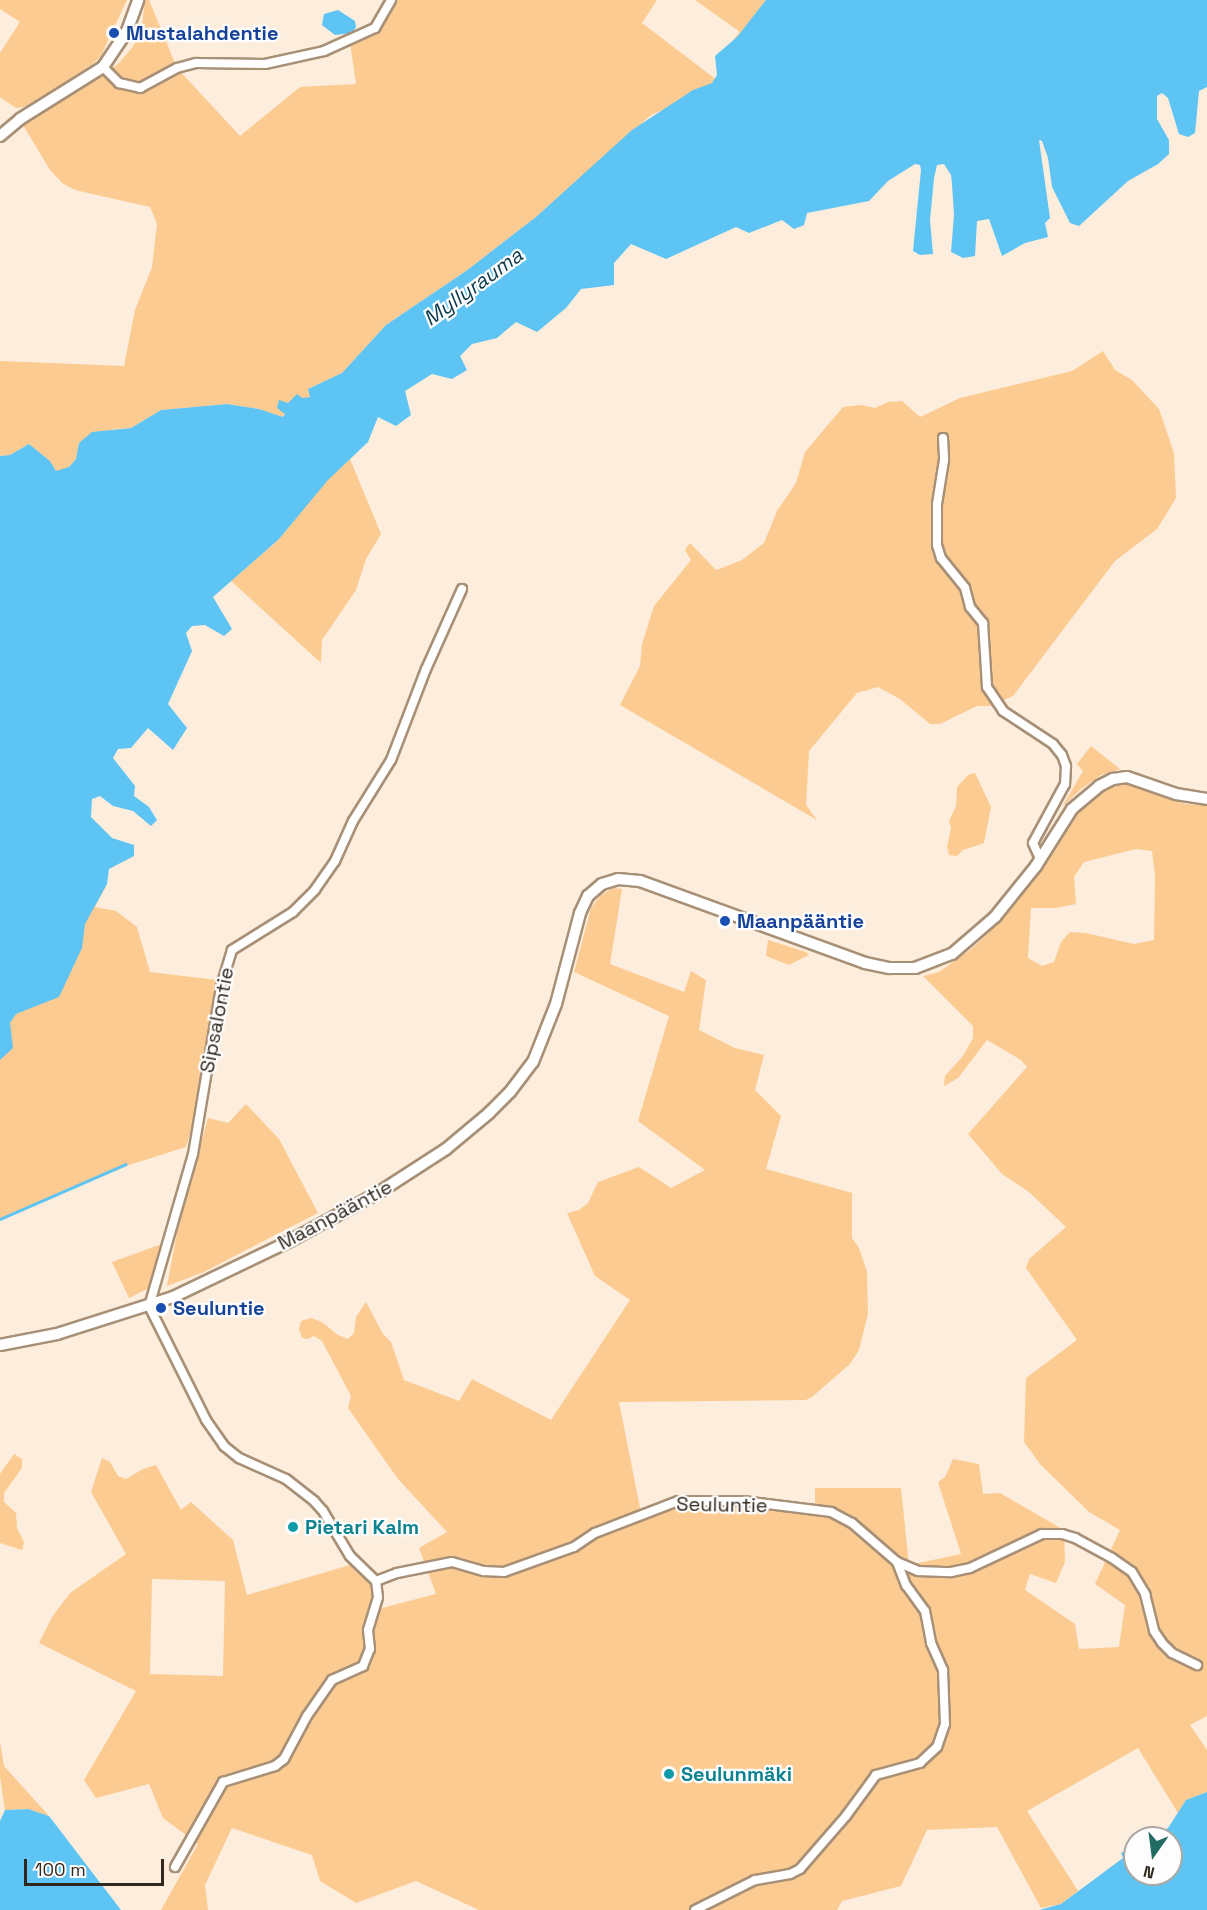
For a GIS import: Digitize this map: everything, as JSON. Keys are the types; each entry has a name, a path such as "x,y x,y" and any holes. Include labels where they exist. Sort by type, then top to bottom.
{"street":[{"path":"0,136 20,119 103,67 127,31 138,0"},
{"path":"103,67 119,83 140,88 177,68 196,63 265,64 324,51 375,28 391,0"},
{"path":"943,438 944,460 937,504 937,545 941,558 965,588 970,607 983,623 987,687 1003,711 1053,744 1062,755 1066,766 1065,784 1033,843 1040,859"},
{"name":"Sipsalontie","path":"149,1306 164,1262 193,1154 221,987 232,950 292,912 315,890 335,861 354,820 392,760 426,669 462,589"},
{"name":"Maanpääntie","path":"0,1345 57,1334 149,1306 288,1242 420,1168 489,1113 510,1092 537,1053 556,1004 580,913 588,896 602,884 625,879 640,881 826,950 865,963 901,969 941,959 966,944 995,917 1040,859 1072,809 1085,796 1113,779 1136,778 1176,794 1207,799"},
{"path":"149,1306 206,1420 224,1446 239,1458 286,1479 314,1501 350,1556 376,1581 378,1597 368,1630 370,1649 363,1666 332,1680 304,1722 284,1759 275,1766 223,1782 175,1868"},
{"name":"Seuluntie","path":"376,1581 397,1573 452,1562 484,1571 504,1572 574,1546 595,1533 678,1501 743,1501 831,1512 852,1523 897,1562 906,1585 925,1611 931,1643 943,1670 945,1724 938,1747 920,1763 876,1775 866,1792 800,1869 756,1880 694,1910"},
{"path":"897,1562 918,1571 951,1572 970,1568 1042,1534 1062,1534 1075,1538 1103,1552 1132,1572 1145,1594 1155,1631 1162,1643 1172,1653 1197,1665"}],"shaded area":[{"path":"0,0 127,0 101,56 93,64 24,107 16,108 0,97 0,53 20,22 0,9"},
{"path":"145,0 149,0 177,68 240,136 300,87 356,84 350,42 375,28 391,0 657,0 642,23 722,84 651,115 536,217 466,271 386,325 342,373 308,389 310,397 307,399 293,400 288,403 283,417 259,409 227,404 161,410 131,428 114,429 79,443 76,459 68,468 56,472 50,461 29,444 10,455 0,456 0,361 124,366 135,310 152,267 157,224 150,207 75,190 62,183 50,170 23,125 118,64 141,33"},
{"path":"695,0 808,0 733,40 740,32"},
{"path":"1103,351 1115,370 1132,380 1159,409 1174,453 1176,498 1157,529 1115,561 1013,696 990,706 977,706 940,724 930,724 900,699 878,687 857,693 809,751 806,805 817,820 620,705 640,666 642,644 654,606 691,560 685,550 690,543 716,570 742,560 764,543 777,511 796,483 805,452 843,407 862,405 875,408 888,402 902,401 920,417 960,398 1072,371"},
{"path":"350,459 381,534 366,559 356,590 322,640 321,663 231,581 279,539 327,480"},
{"path":"1091,746 1120,769 1101,775 1081,789 1062,807 1083,771 1077,764"},
{"path":"975,773 991,807 984,843 963,850 957,856 949,855 947,847 951,828 949,821 956,806 957,787 968,775"},
{"path":"1131,783 1185,804 1207,805 1207,1716 1190,1725 1207,1750 1207,1792 1186,1800 1178,1813 1138,1748 1027,1811 1078,1891 1061,1904 1041,1908 997,1827 927,1830 901,1886 842,1901 837,1910 479,1910 416,1881 356,1903 320,1881 312,1855 232,1828 205,1885 208,1910 161,1910 198,1844 163,1818 149,1784 96,1798 84,1780 136,1691 39,1643 52,1617 70,1593 126,1554 91,1492 102,1458 110,1462 118,1476 126,1479 143,1469 156,1465 181,1510 191,1502 233,1540 247,1595 357,1563 376,1581 374,1610 436,1594 419,1548 447,1532 398,1479 348,1408 351,1396 322,1341 314,1336 308,1339 302,1338 299,1329 301,1321 311,1318 322,1322 338,1335 348,1339 354,1333 356,1317 366,1302 383,1334 391,1342 404,1380 459,1401 472,1379 551,1420 630,1300 595,1276 567,1213 579,1210 588,1203 598,1182 639,1167 671,1188 705,1170 638,1121 669,1016 574,972 591,908 600,896 613,888 622,889 610,964 684,992 691,971 706,980 699,1030 735,1048 764,1055 755,1090 781,1116 766,1169 852,1193 852,1238 859,1248 867,1272 868,1314 859,1350 850,1364 812,1397 806,1400 619,1402 641,1513 678,1501 815,1508 815,1488 901,1488 909,1565 961,1554 938,1482 945,1477 953,1459 979,1464 983,1494 1000,1493 1064,1530 1065,1562 1056,1583 1030,1574 1025,1590 1075,1624 1079,1649 1119,1647 1125,1605 1095,1584 1120,1530 1089,1512 1041,1465 1024,1442 1026,1378 1077,1340 1026,1268 1029,1259 1066,1227 1029,1192 1002,1174 968,1134 1027,1067 1021,1060 987,1040 958,1078 944,1086 945,1076 963,1056 973,1038 973,1026 923,976 939,972 970,950 1001,921 1031,883 1069,820 1085,802 1115,785","holes":["1136,849 1152,851 1155,876 1154,940 1134,944 1086,933 1070,932 1061,942 1054,962 1042,966 1028,958 1031,908 1056,908 1076,904 1074,877 1084,862","152,1579 225,1581 223,1676 150,1674"]},
{"path":"107,884 95,907 116,911 137,927 150,972 217,980 195,1117 186,1147 129,1165 0,1220 0,975"},
{"path":"768,940 809,955 789,965 766,956"},
{"path":"246,1104 279,1139 318,1213 204,1272 167,1286 180,1217 208,1118 228,1123"},
{"path":"162,1244 151,1287 129,1298 112,1262"},
{"path":"14,1454 22,1459 22,1468 4,1493 4,1502 16,1513 17,1528 24,1542 22,1550 0,1543 0,1474"},
{"path":"0,1741 4,1766 49,1816 28,1809 5,1810 0,1777"}],"water":[{"name":"Myllyrauma","path":"766,0 1207,0 1207,87 1199,91 1195,133 1188,137 1179,134 1168,98 1162,93 1157,96 1157,119 1169,140 1169,154 1158,164 1128,181 1079,226 1070,223 1052,187 1048,158 1042,141 1039,140 1050,218 1045,223 1048,237 1025,243 1002,256 989,219 977,221 975,256 963,258 951,252 954,215 952,184 951,175 944,164 937,165 934,178 930,220 933,254 920,255 913,251 921,170 920,165 915,164 888,181 869,201 807,213 804,225 794,229 782,220 749,233 736,227 666,259 631,244 614,263 614,285 581,289 566,308 537,332 516,322 497,338 472,344 460,356 467,370 452,379 432,374 405,391 411,415 396,426 378,417 368,442 328,480 279,539 213,597 232,629 224,636 205,625 192,626 186,633 192,651 168,704 187,728 173,750 148,728 131,748 118,749 113,758 135,786 134,796 149,807 157,820 151,826 133,811 113,806 100,796 92,799 91,817 112,838 134,845 134,856 109,869 107,884 85,924 82,948 59,997 16,1014 10,1023 13,1048 0,1060 0,456 10,455 29,444 50,461 56,471 69,467 76,459 79,443 92,432 131,428 161,410 227,404 259,409 283,417 285,414 277,408 279,400 288,403 297,394 302,398 310,397 308,389 342,373 386,325 466,271 536,217 632,130 693,90 712,83 717,75 715,56 737,37"},
{"path":"338,10 355,21 356,27 352,33 335,35 322,25 324,14"},
{"path":"1207,1792 1207,1910 1039,1910 1061,1904 1123,1858 1123,1886 1183,1886 1183,1826 1169,1826 1186,1800"},
{"path":"28,1809 49,1816 121,1910 0,1910 0,1821 5,1810"}],"waterway":[{"path":"0,1219 126,1164"}],"place":[{"name":"Mustalahdentie","path":"114,33"},
{"name":"Maanpääntie","path":"725,921"},
{"name":"Seuluntie","path":"161,1308"},
{"name":"Pietari Kalm","path":"293,1527"},
{"name":"Seulunmäki","path":"669,1774"}]}
